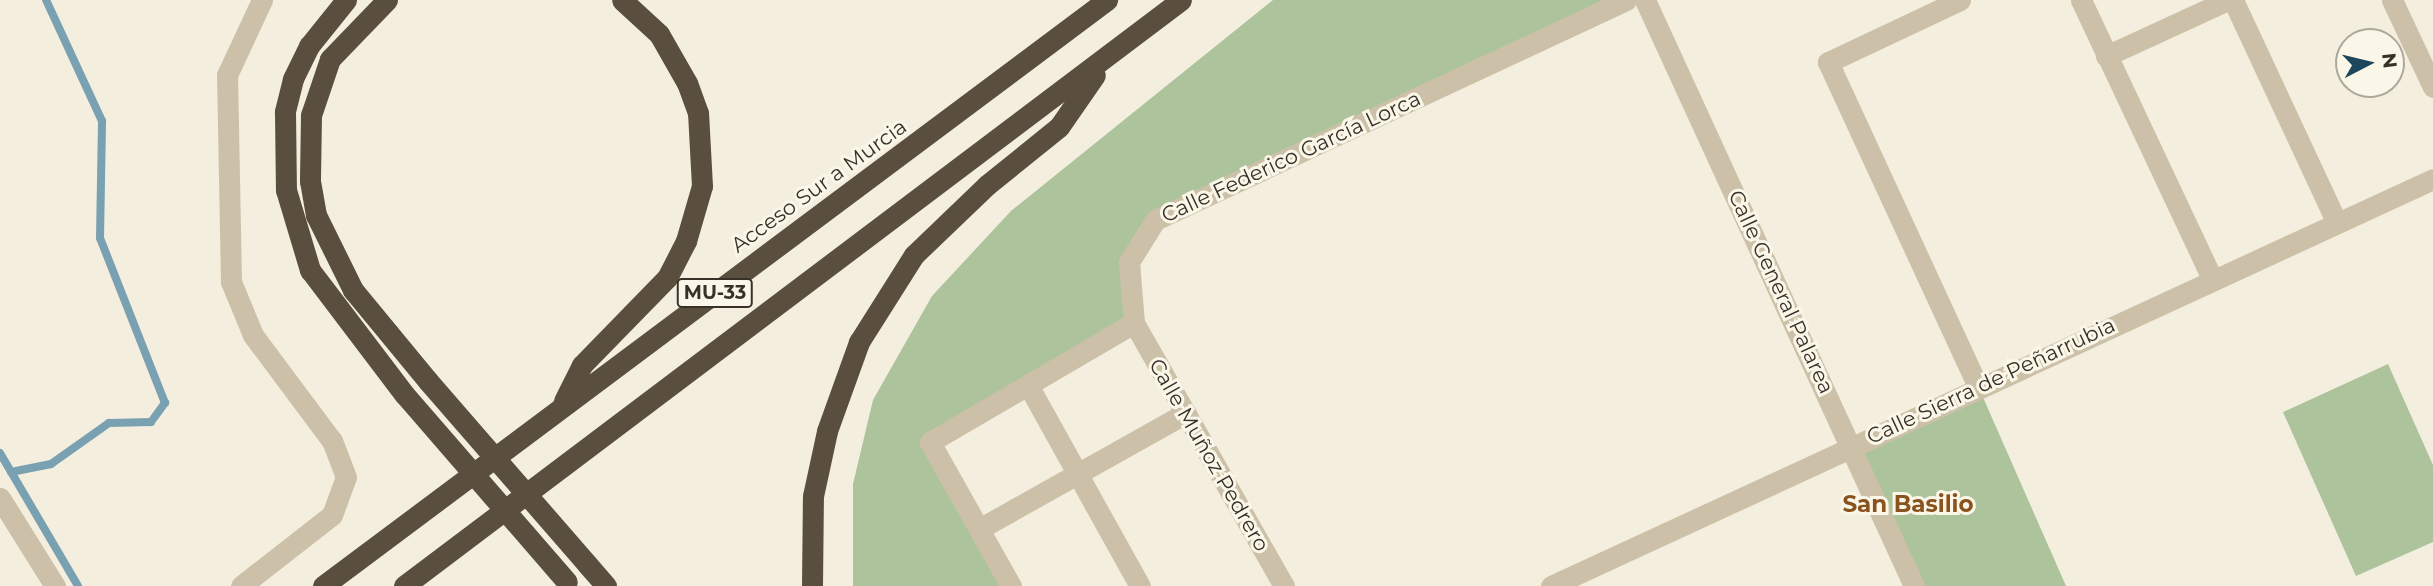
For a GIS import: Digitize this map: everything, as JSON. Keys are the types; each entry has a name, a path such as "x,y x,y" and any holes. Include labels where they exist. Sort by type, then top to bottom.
{"highway":[{"path":"346,0 309,46 293,79 285,112 286,190 310,270 405,395 568,584"},
{"path":"387,0 330,60 311,115 310,181 316,215 353,290 428,381 606,586"},
{"path":"561,405 582,365 667,278 687,240 702,186 698,113 687,83 659,34 622,0"},
{"name":"Acceso Sur a Murcia","path":"323,586 561,405 1107,0"},
{"name":"MU-33","path":"404,586 1181,0"},
{"path":"812,586 813,496 827,431 859,342 915,255 986,185 1059,127 1106,59"}],"street":[{"path":"240,586 332,515 346,477 332,441 253,335 231,282 227,75 262,0"},
{"name":"Calle Federico García Lorca","path":"1134,323 1129,262 1155,220 1626,0"},
{"name":"Calle General Palarea","path":"1645,0 1852,445 1914,586"},
{"path":"2081,0 2212,279"},
{"path":"2106,56 2230,0 2337,223"},
{"path":"2392,0 2433,87"},
{"path":"1951,2 1828,62 1978,386"},
{"name":"Calle Sierra de Peñarrubia","path":"1551,586 1978,386 2433,179"},
{"path":"1011,586 930,442 1134,323"},
{"name":"Calle Muñoz Pedrero","path":"1134,323 1284,586"},
{"path":"1028,385 1140,586"},
{"path":"979,528 1186,413"},
{"path":"0,498 55,586"}],"green space":[{"path":"1273,0 1626,0 1155,220 1129,262 1134,323 930,442 1011,586 853,586 853,484 873,400 932,296 1011,211"},
{"path":"2388,364 2433,465 2433,542 2356,576 2283,412"},
{"path":"1978,386 2066,586 1914,586 1852,445"}],"waterway":[{"path":"11,472 51,464 109,423 151,422 165,403 100,238 102,121 46,0"},
{"path":"0,453 78,586"}],"district":[{"name":"San Basilio","path":"1908,504"}]}
